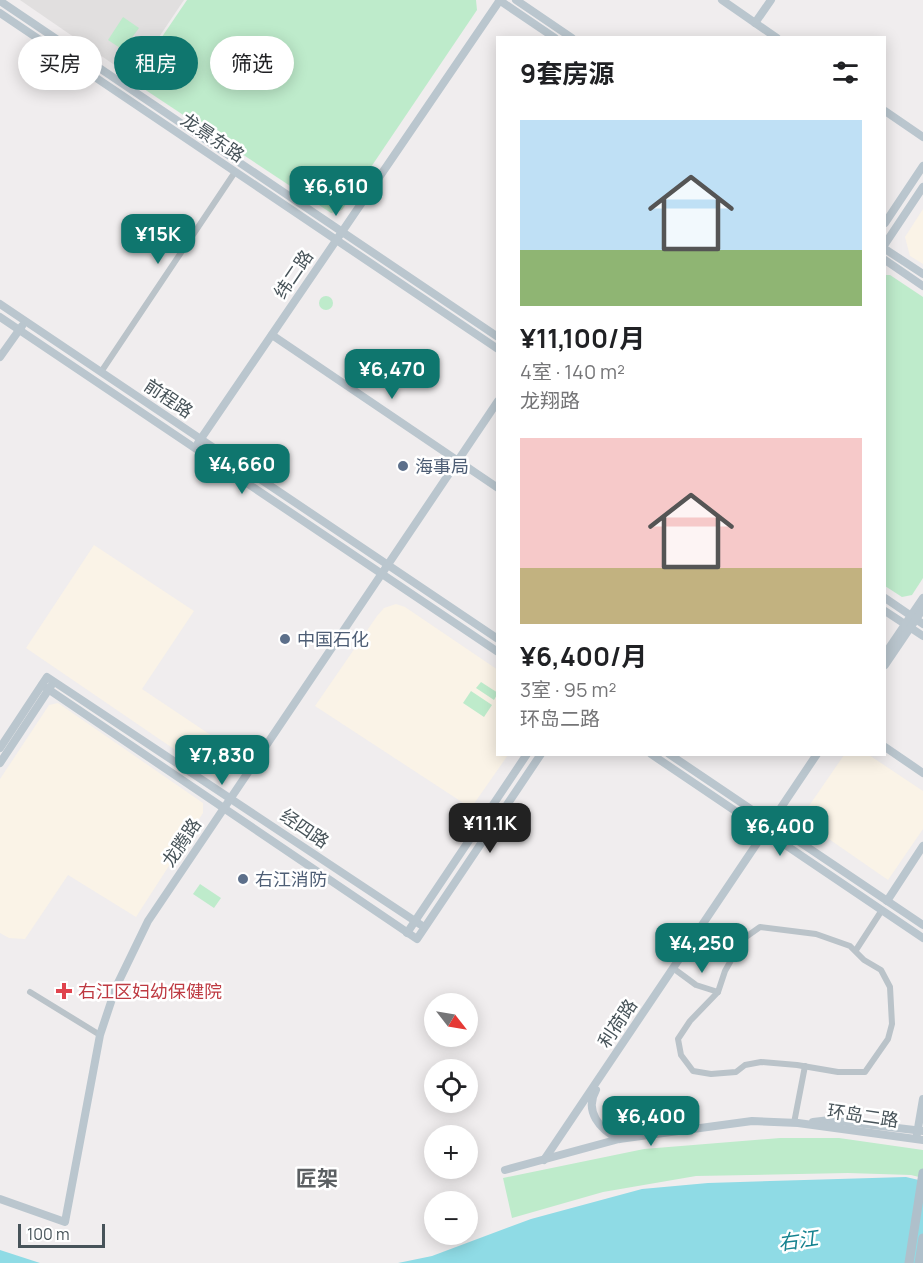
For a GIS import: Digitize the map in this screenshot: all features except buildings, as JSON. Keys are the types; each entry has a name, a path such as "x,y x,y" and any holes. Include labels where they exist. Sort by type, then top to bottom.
{"main road":[{"path":"500,0 552,36"},
{"name":"纬二路","path":"194,448 500,0"},
{"path":"516,0 569,36"},
{"path":"722,0 774,36"},
{"path":"755,23 771,0"},
{"name":"龙景东路","path":"0,1 496,336"},
{"name":"龙景东路","path":"0,13 496,349"},
{"path":"886,112 923,137"},
{"path":"886,222 923,166"},
{"path":"886,243 923,188"},
{"path":"886,250 923,274"},
{"path":"886,261 923,285"},
{"name":"前程路","path":"0,304 496,638"},
{"name":"前程路","path":"0,317 496,651"},
{"path":"0,357 25,321"},
{"path":"272,335 496,487"},
{"name":"龙腾路","path":"0,1199 65,1222 100,1035 116,987 148,921 496,405"},
{"path":"917,620 923,598"},
{"path":"886,599 917,620"},
{"path":"886,653 908,626 917,620 923,609"},
{"path":"886,612 923,636"},
{"path":"886,663 908,626"},
{"name":"经四路","path":"51,679 424,927 417,939 45,687 51,679"},
{"path":"0,748 45,687"},
{"path":"0,764 45,687"},
{"path":"886,748 923,773"},
{"path":"407,933 526,756"},
{"path":"424,927 540,756"},
{"path":"654,756 923,938"},
{"path":"672,756 923,925"},
{"name":"利荷路","path":"619,1139 609,1134 594,1117 591,1102 594,1094 768,833 816,756"},
{"name":"利荷路","path":"773,824 823,756"},
{"name":"利荷路","path":"544,1160 768,833"},
{"path":"887,901 923,846"},
{"path":"920,1135 923,1099"},
{"name":"环岛二路","path":"505,1170 619,1139 752,1120 796,1123 831,1120 920,1135"},
{"path":"909,1263 923,1173"},
{"path":"919,1263 923,1238"}],"street":[{"path":"101,372 235,172"},
{"path":"856,950 882,910"},
{"path":"760,927 816,934 856,950 864,960 881,970 890,987 892,1024 888,1039 865,1072 838,1072 761,1062 745,1065 736,1072 711,1074 693,1071 681,1055 678,1039 690,1021 718,992 725,971 743,939 760,927"},
{"path":"677,970 696,985 718,992"},
{"path":"30,992 100,1035"},
{"path":"796,1123 805,1066"}],"shaded area":[{"path":"20,0 184,0 160,36 114,36 114,65 102,56 102,36 72,36"},
{"path":"923,209 923,264 910,256 905,237"},
{"path":"94,545 194,611 142,689 242,756 230,775 220,778 212,775 26,648"},
{"path":"396,604 405,607 496,669 496,756 507,756 471,808 315,706 384,608"},
{"path":"58,703 203,803 203,813 136,917 68,875 25,939 9,938 0,933 0,779 49,705"},
{"path":"843,756 870,756 923,791 923,829 888,880 800,819"}],"green space":[{"path":"187,0 476,0 477,10 342,210 331,213 146,90 198,90 198,36 163,36"},
{"path":"123,17 139,28 133,36 114,36 114,44 108,40"},
{"path":"886,275 890,275 923,297 923,578 912,595 902,597 886,587"},
{"path":"326,296 331,298 333,303 331,308 326,310 321,308 319,303 321,298"},
{"path":"481,682 496,692 496,696 494,700 476,688"},
{"path":"471,691 492,705 484,717 463,703"},
{"path":"200,884 221,898 214,908 193,894"},
{"path":"780,1138 839,1138 923,1150 923,1178 911,1175 848,1173 696,1176 603,1192 512,1218 503,1178 644,1149"}],"water":[{"name":"右江","path":"906,1177 923,1181 923,1263 398,1263 432,1256 461,1245 478,1245 478,1239 531,1219 642,1189 708,1183"},
{"path":"0,1250 40,1263 0,1263"}],"place":[{"name":"海事局","path":"403,466"},
{"name":"中国石化","path":"285,639"},
{"name":"右江消防","path":"243,879"},
{"name":"右江区妇幼保健院","path":"64,991"}],"district":[{"name":"匠架","path":"317,1178"}]}
